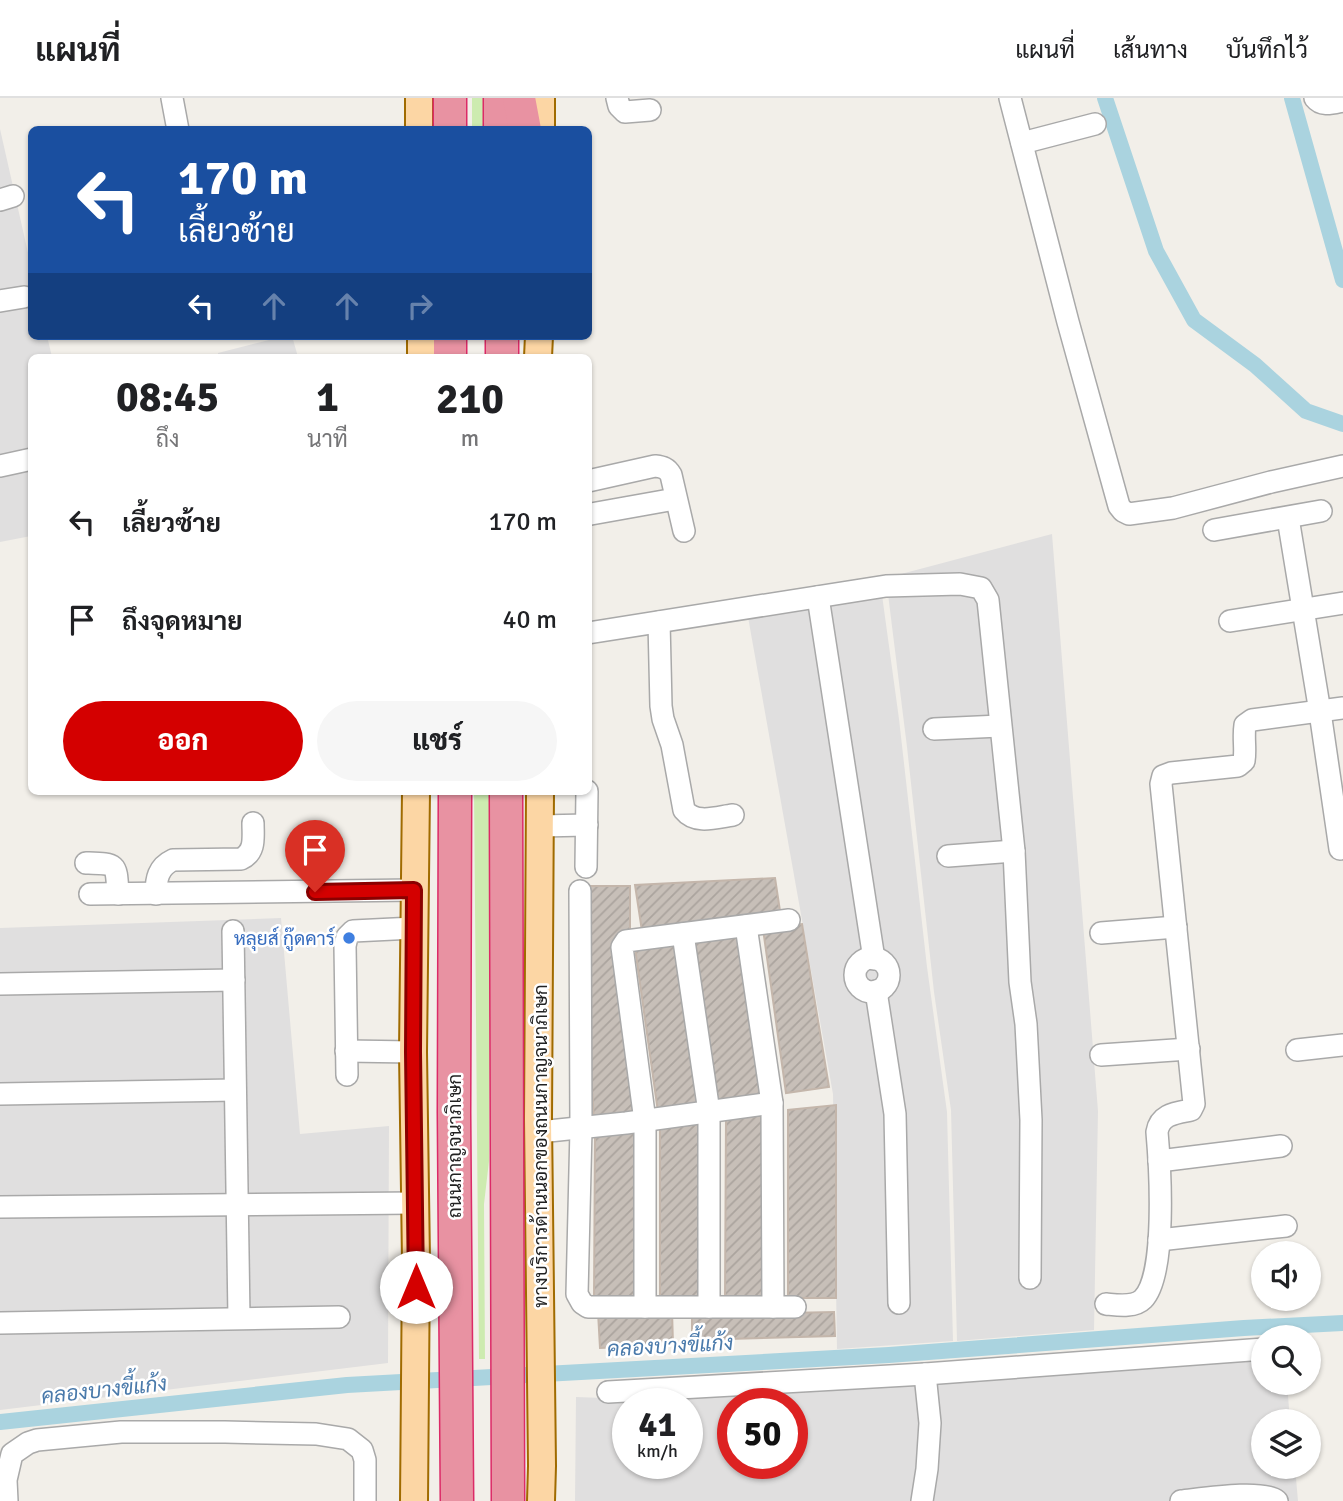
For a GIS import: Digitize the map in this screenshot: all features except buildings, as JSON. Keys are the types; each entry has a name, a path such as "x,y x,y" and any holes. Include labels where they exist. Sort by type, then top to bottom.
{"highway":[{"path":"500,98 500,126"},
{"path":"519,98 524,126"},
{"name":"ถนนกาญจนาภิเษก","path":"455,795 457,1501"},
{"path":"506,795 508,1501"}],"main road":[{"path":"419,98 419,126"},
{"path":"541,98 541,126"},
{"path":"415,1501 413,1052 416,795"},
{"name":"ทางบริการด้านนอกของถนนกาญจนาภิเษก","path":"540,795 541,1501"}],"street":[{"path":"172,98 177,126"},
{"path":"617,98 625,112 650,110"},
{"path":"1010,98 1068,322 1119,506 1123,511 1129,514 1173,508 1343,466"},
{"path":"1315,98 1323,104 1343,101"},
{"path":"1022,143 1095,124"},
{"path":"0,301 24,297"},
{"path":"0,466 28,460"},
{"path":"592,480 655,466 668,470 684,531"},
{"path":"592,511 675,499"},
{"path":"1214,530 1321,511"},
{"path":"1288,517 1340,849"},
{"path":"592,632 900,585 960,584 981,588 988,600 1014,851 1020,982 1026,1024 1031,1120 1030,1278"},
{"path":"818,597 874,958 884,962 889,972 887,983 876,991 896,1124 899,1303"},
{"path":"1230,621 1343,603"},
{"path":"659,622 663,719 672,745 684,810 689,816 700,820 733,815"},
{"path":"1106,1304 1131,1305 1142,1301 1148,1292 1160,1240 1157,1132 1163,1119 1171,1114 1191,1110 1194,1104 1161,784 1163,776 1238,766 1244,761 1245,725 1252,720 1343,708"},
{"path":"934,729 1000,726"},
{"path":"586,867 587,795"},
{"path":"156,894 160,870 173,860 241,859 247,856 252,850 253,823"},
{"path":"540,826 587,825"},
{"path":"948,856 1014,851"},
{"path":"86,863 110,864 115,867 118,894"},
{"path":"90,894 414,890"},
{"path":"580,891 581,1129 577,1294 582,1303 589,1307 795,1307"},
{"path":"645,1307 645,1121 622,947 626,941 789,920"},
{"path":"746,926 772,1103 773,1307"},
{"path":"1101,933 1176,927"},
{"path":"347,1075 347,937 353,931 414,928"},
{"path":"233,931 239,1318"},
{"path":"683,934 709,1112 709,1307"},
{"path":"0,984 234,980"},
{"path":"1297,1050 1343,1045"},
{"path":"1101,1055 1189,1049"},
{"path":"346,1051 413,1052"},
{"path":"0,1094 235,1090"},
{"path":"539,1132 581,1129 772,1103"},
{"path":"1159,1161 1281,1146"},
{"path":"0,1207 415,1203"},
{"path":"1160,1240 1286,1226"},
{"path":"0,1323 339,1317"},
{"path":"608,1392 925,1374 1251,1350"},
{"path":"922,1501 930,1423 925,1374"},
{"path":"7,1501 6,1480 12,1454 28,1443 121,1432 316,1434 348,1439 362,1450 365,1460 365,1501"},
{"path":"1181,1501 1260,1495 1278,1501"}],"shaded area":[{"path":"0,129 28,253 28,340 48,340 51,354 28,354 28,537 0,542"},
{"path":"269,340 293,340 297,354 218,354"},
{"path":"1052,534 1098,1111 1094,1330 957,1341 951,1110 934,992 886,578"},
{"path":"882,595 947,1112 953,1341 837,1349 833,1094 748,617"},
{"path":"281,918 300,1134 389,1126 388,1363 0,1410 0,928"},
{"path":"1251,1357 1251,1395 1288,1395 1289,1409 1251,1409 1251,1479 1296,1479 1298,1501 575,1501 576,1397 612,1397 612,1479 703,1479 703,1392 717,1391 717,1479 808,1479 808,1388 760,1388"}],"green space":[{"path":"472,98 490,98 490,126 472,126"},
{"path":"474,795 491,795 489,1161 484,1204 485,1359 479,1359"}],"waterway":[{"path":"1105,98 1156,251 1194,320 1255,365 1306,411 1343,424"},
{"path":"1292,98 1343,280"},
{"name":"คลองบางขี้แก้ง","path":"0,1422 347,1385 889,1355 1343,1323"}],"place":[{"name":"หลุยส์ กู๊ดคาร์","path":"349,938"}],"route":[{"path":"315,892 414,890 416,1287"}]}
